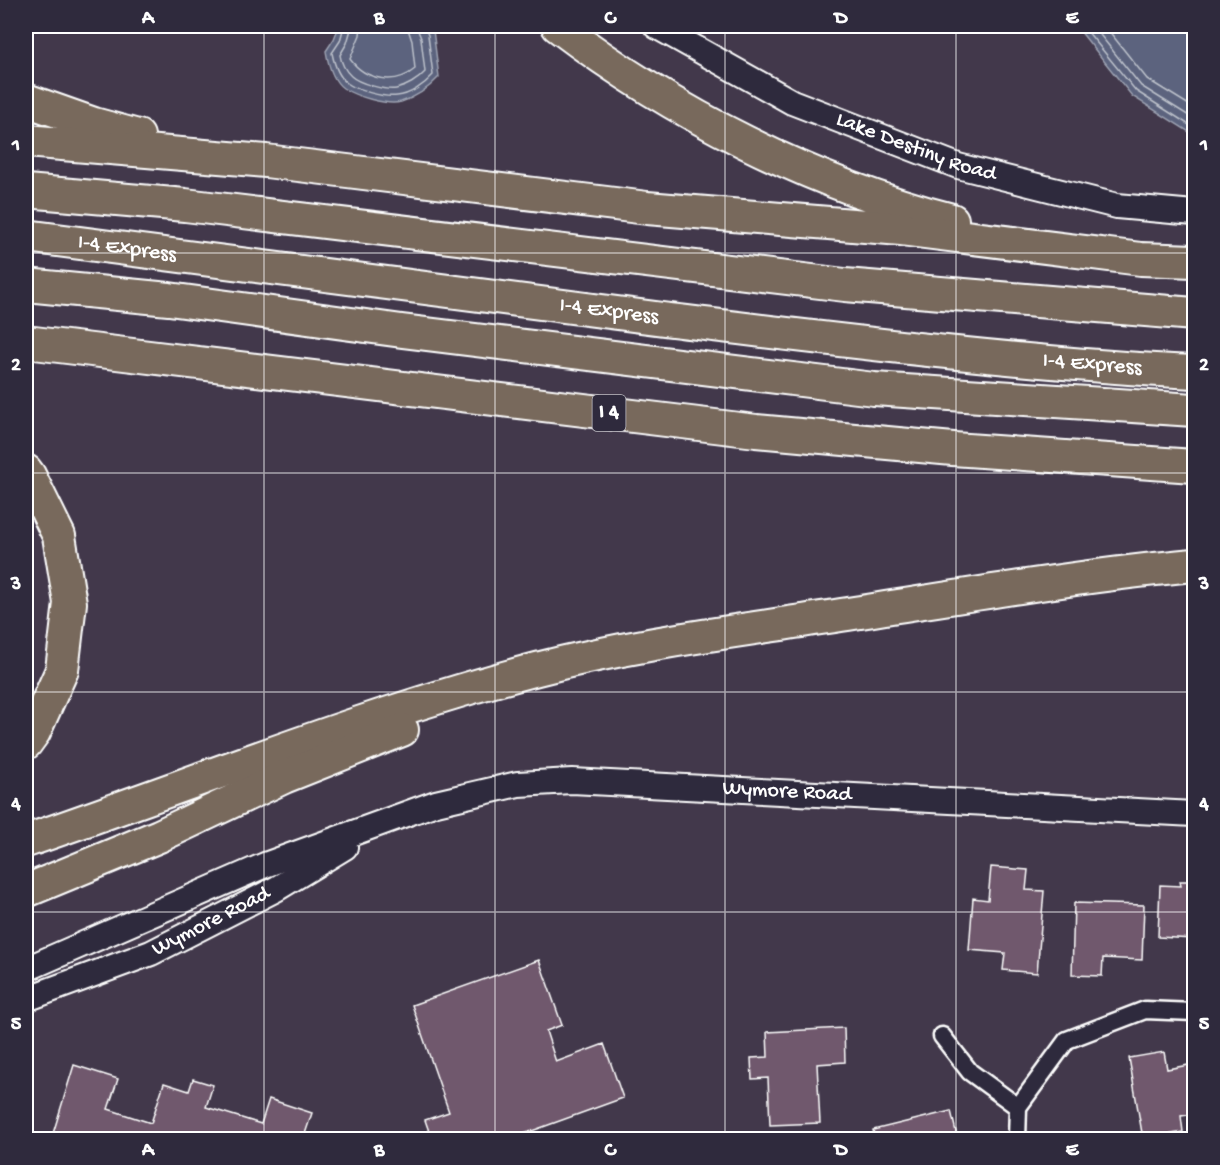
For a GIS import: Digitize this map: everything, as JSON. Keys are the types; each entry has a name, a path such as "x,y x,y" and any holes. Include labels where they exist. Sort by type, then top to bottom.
{"highway":[{"path":"558,26 626,75 695,116 844,185 925,213 990,230 1141,259"},
{"path":"26,100 41,107 130,134 266,161"},
{"path":"26,141 266,161 647,208 901,229 1141,259 1194,261"},
{"path":"26,191 185,206 845,285 1194,314"},
{"name":"I-4 Express","path":"26,236 405,287 873,345 1102,367 1194,372"},
{"name":"I-4 Express","path":"26,285 169,299 874,389 1194,410"},
{"name":"I 4","path":"26,342 756,431 953,449 1194,466"},
{"path":"26,471 59,536 70,603 62,670 34,732 26,743"},
{"path":"26,841 308,741 426,702 538,669 626,650 724,633 1111,573 1194,565"},
{"path":"26,891 159,836 284,777 459,707 626,650"}],"main road":[{"name":"Lake Destiny Road","path":"656,26 792,102 958,166 1117,206 1194,213"},
{"name":"Wymore Road","path":"26,969 265,865 436,803 487,789 526,783 572,782 1194,814"},
{"name":"Wymore Road","path":"26,999 151,953 276,890 385,822"}],"street":[{"path":"1017,1140 1018,1107 1067,1040 1145,1010 1194,1012"},
{"path":"942,1036 970,1072 1018,1107"}],"water":[{"path":"339,26 427,26 433,30 439,77 412,98 395,103 363,97 348,91 339,85 333,76 326,51"},
{"path":"1076,26 1194,26 1194,135 1132,96"}],"building":[{"path":"991,867 1028,870 1026,890 1044,891 1037,973 1003,970 1005,953 969,950 973,898 988,900"},
{"path":"1180,881 1194,881 1194,939 1158,937 1160,885 1181,886"},
{"path":"1074,903 1144,905 1142,960 1103,958 1102,976 1072,975"},
{"path":"539,960 562,1025 546,1031 556,1062 604,1044 623,1098 507,1140 432,1140 425,1120 449,1112 412,1005"},
{"path":"844,1028 845,1062 817,1064 820,1123 770,1125 768,1078 752,1079 751,1058 768,1057 767,1032"},
{"path":"1164,1052 1167,1069 1194,1064 1194,1114 1181,1116 1183,1132 1143,1139 1129,1058"},
{"path":"74,1065 118,1079 108,1109 151,1123 164,1083 189,1091 193,1079 213,1085 206,1107 261,1124 269,1099 312,1113 303,1140 51,1140"},
{"path":"951,1111 958,1140 875,1140 873,1130"}]}
